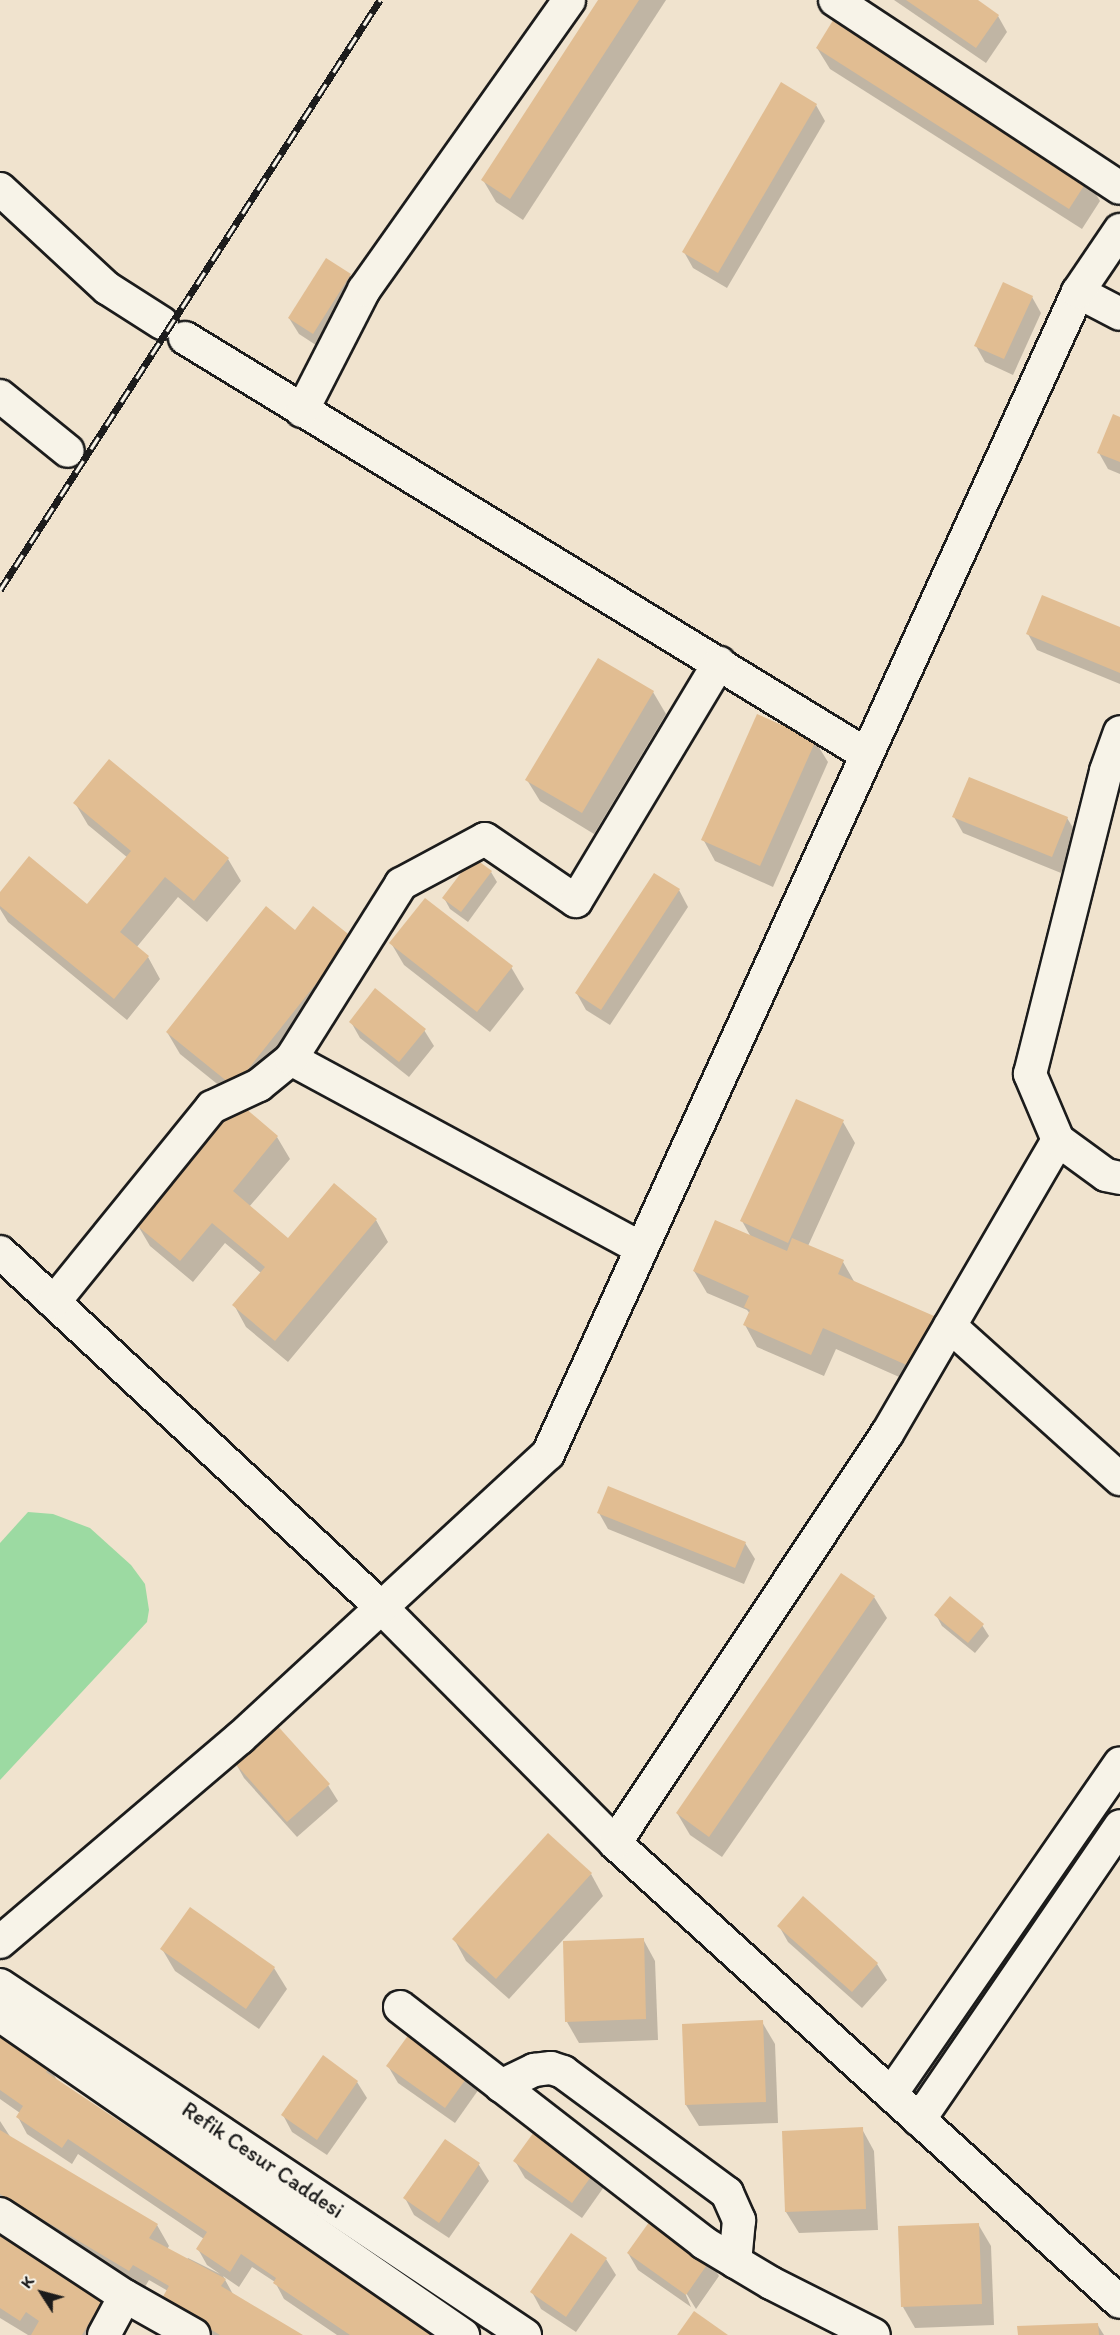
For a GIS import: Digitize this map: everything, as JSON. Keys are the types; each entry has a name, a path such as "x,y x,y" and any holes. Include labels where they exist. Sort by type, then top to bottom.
{"street":[{"path":"302,411 364,290 569,0"},
{"path":"835,0 1120,188"},
{"path":"0,189 107,288 302,411 864,753"},
{"path":"0,1942 240,1738 548,1454 864,753 1078,292 1120,230"},
{"path":"1078,292 1120,314"},
{"path":"0,396 68,451"},
{"path":"54,1302 212,1107 259,1085 291,1059 401,884 485,840 576,901 719,663"},
{"path":"1120,732 1106,771 1030,1074 1058,1140 1106,1175 1120,1178"},
{"path":"291,1059 641,1248"},
{"path":"615,1843 887,1434 1058,1140"},
{"path":"0,1252 382,1608 615,1843 1120,2302"},
{"path":"950,1326 1120,1479"},
{"path":"891,2094 1120,1763"},
{"path":"919,2120 1120,1826"},
{"name":"Refik Cesur Caddesi","path":"0,1985 525,2335"},
{"path":"400,2007 704,2242 735,2262 874,2335"},
{"name":"Refik Cesur Caddesi","path":"0,2015 463,2335"},
{"path":"501,2086 534,2070 551,2068 563,2072 727,2193 739,2220 735,2262"},
{"path":"0,2214 126,2296 194,2335"},
{"path":"104,2335 126,2296"}],"green space":[{"path":"28,1512 53,1514 90,1528 131,1565 145,1584 149,1610 147,1622 0,1780 0,1543"}],"building":[{"path":"598,0 639,0 510,199 481,180"},
{"path":"906,0 978,0 999,15 976,48"},
{"path":"835,17 1089,178 1069,209 816,48"},
{"path":"781,82 817,104 718,273 682,252"},
{"path":"326,258 351,274 313,334 288,318"},
{"path":"1003,282 1033,296 1004,359 974,346"},
{"path":"1113,414 1120,417 1120,462 1097,453"},
{"path":"1042,595 1120,627 1120,673 1026,634"},
{"path":"598,658 654,691 582,813 525,780"},
{"path":"757,714 816,740 760,866 701,840"},
{"path":"109,759 229,858 194,901 165,877 120,932 149,956 114,999 0,906 0,892 29,856 87,904 131,851 73,803"},
{"path":"969,777 1068,817 1052,857 952,817"},
{"path":"473,857 492,871 461,912 442,898"},
{"path":"654,873 680,889 601,1010 575,993"},
{"path":"425,898 513,966 477,1012 389,943"},
{"path":"266,906 295,930 313,906 357,941 334,961 234,1087 166,1032"},
{"path":"375,988 426,1029 399,1062 349,1022"},
{"path":"796,1099 844,1120 788,1243 740,1221"},
{"path":"238,1102 278,1136 233,1191 288,1238 334,1183 377,1219 275,1341 232,1305 265,1267 212,1223 180,1261 135,1224"},
{"path":"715,1220 787,1251 792,1238 844,1260 838,1274 934,1316 911,1367 823,1328 811,1355 743,1325 750,1310 744,1307 749,1296 693,1271"},
{"path":"608,1486 746,1542 735,1568 597,1513"},
{"path":"841,1573 875,1596 709,1837 676,1813"},
{"path":"950,1596 984,1624 968,1643 934,1615"},
{"path":"275,1723 330,1784 287,1822 233,1761"},
{"path":"548,1833 592,1873 496,1979 452,1939"},
{"path":"803,1896 878,1963 852,1992 777,1926"},
{"path":"190,1907 275,1967 246,2009 160,1949"},
{"path":"644,1938 646,2019 565,2022 563,1941"},
{"path":"763,2020 766,2102 685,2105 682,2024"},
{"path":"412,2030 471,2072 445,2108 386,2066"},
{"path":"0,2031 51,2065 46,2072 439,2335 350,2335 273,2283 276,2278 241,2254 230,2272 196,2249 207,2232 68,2139 62,2148 16,2117 23,2106 0,2090"},
{"path":"323,2055 358,2081 317,2140 281,2115"},
{"path":"539,2125 598,2167 572,2203 513,2161"},
{"path":"863,2127 866,2209 785,2212 782,2131"},
{"path":"0,2130 158,2224 149,2238 226,2279 221,2286 303,2335 220,2335 161,2300 169,2286 133,2265 129,2271 0,2194"},
{"path":"445,2139 480,2163 439,2223 403,2198"},
{"path":"652,2218 711,2259 686,2295 627,2253"},
{"path":"979,2223 982,2304 901,2307 898,2226"},
{"path":"571,2233 607,2258 566,2317 530,2292"},
{"path":"0,2234 104,2298 82,2335 31,2335 39,2321 26,2312 20,2321 0,2308"},
{"path":"694,2311 728,2335 677,2335"},
{"path":"1098,2323 1099,2335 1018,2335 1017,2326"}],"railway":[{"path":"0,590 380,0"}]}
